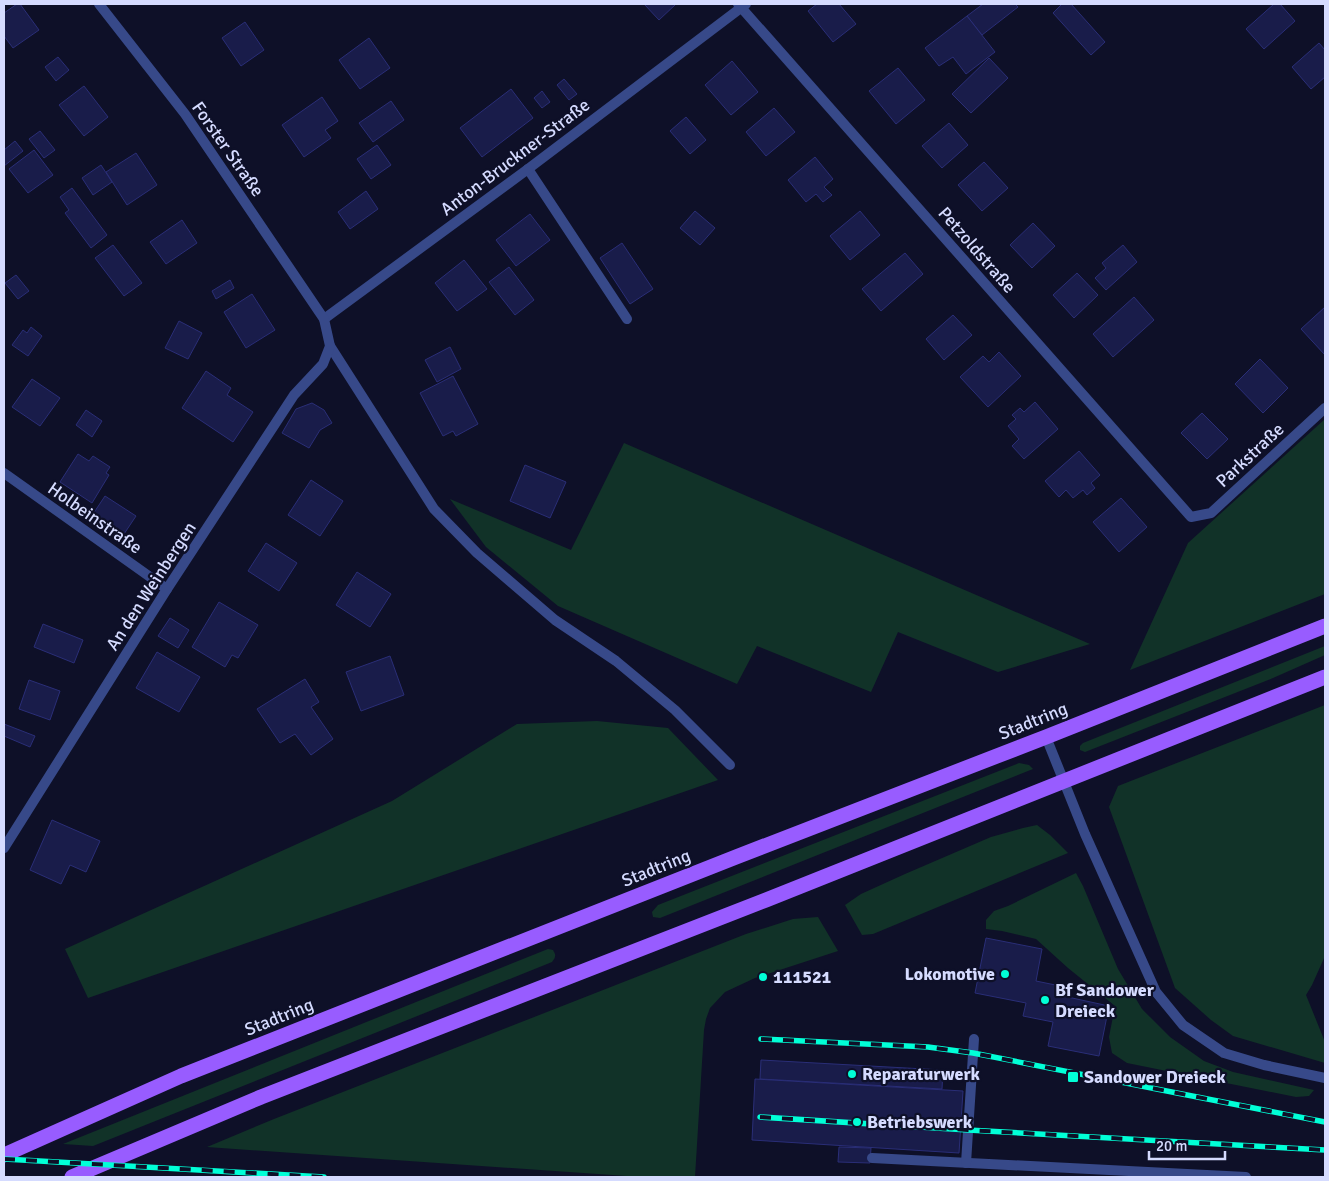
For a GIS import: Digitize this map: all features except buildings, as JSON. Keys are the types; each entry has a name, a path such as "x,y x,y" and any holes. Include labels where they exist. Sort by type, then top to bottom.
{"main road":[{"name":"Stadtring","path":"4,1155 181,1076 736,856 1046,737 1325,626"},
{"path":"72,1177 261,1097 766,900 1325,677"}],"street":[{"name":"Forster Straße","path":"99,4 185,114 324,319"},
{"name":"Anton-Bruckner-Straße","path":"324,319 528,169 743,5"},
{"name":"Petzoldstraße","path":"743,5 1191,517"},
{"path":"528,169 627,319"},
{"path":"324,319 330,346 434,509 478,554 555,620 616,661 675,710 730,765"},
{"name":"An den Weinbergen","path":"4,848 167,589 294,396 323,364 330,346"},
{"name":"Parkstraße","path":"1191,517 1211,513 1325,408"},
{"name":"Holbeinstraße","path":"4,473 167,589"},
{"path":"1046,737 1085,834 1156,992 1183,1025 1224,1053 1264,1065 1325,1078"},
{"path":"966,1163 974,1039"},
{"path":"872,1158 1246,1177"}],"green space":[{"path":"1325,419 1325,594 1130,670 1188,543"},
{"path":"624,443 1090,644 998,672 898,632 871,692 757,646 737,684 558,606 486,547 450,499 571,550"},
{"path":"1325,646 1325,655 1273,678 1085,752 1080,750 1080,746 1083,743"},
{"path":"1325,705 1325,956 1306,995 1325,1042 1325,1063 1233,1036 1211,1020 1175,988 1109,807 1118,786"},
{"path":"597,721 668,728 718,780 88,998 65,949 392,801 517,724"},
{"path":"1019,763 1029,765 1033,769 660,918 653,917 652,912 658,905"},
{"path":"1037,825 1068,853 873,934 862,935 845,905 861,894 991,837"},
{"path":"1076,873 1118,969 1142,1009 1170,1037 1204,1061 1233,1072 1314,1090 1309,1096 1296,1097 1127,1063 1112,1053 1109,1037 1115,1006 1036,939 986,929 986,920 994,911"},
{"path":"818,917 838,951 755,978 725,992 710,1008 704,1030 695,1177 641,1177 207,1147 746,934 793,919"},
{"path":"548,949 553,950 555,953 552,962 93,1146 63,1144"}],"railway":[{"path":"761,1039 928,1047 973,1053 1325,1122"},
{"path":"760,1117 1325,1150"},
{"path":"4,1159 324,1177"}],"place":[{"name":"Lokomotive","path":"1005,974"},
{"name":"111521","path":"763,977"},
{"name":"Bf Sandower Dreieck","path":"1045,1000"},
{"name":"Reparaturwerk","path":"852,1074"},
{"name":"Sandower Dreieck","path":"1073,1077"},
{"name":"Betriebswerk","path":"857,1122"}]}
